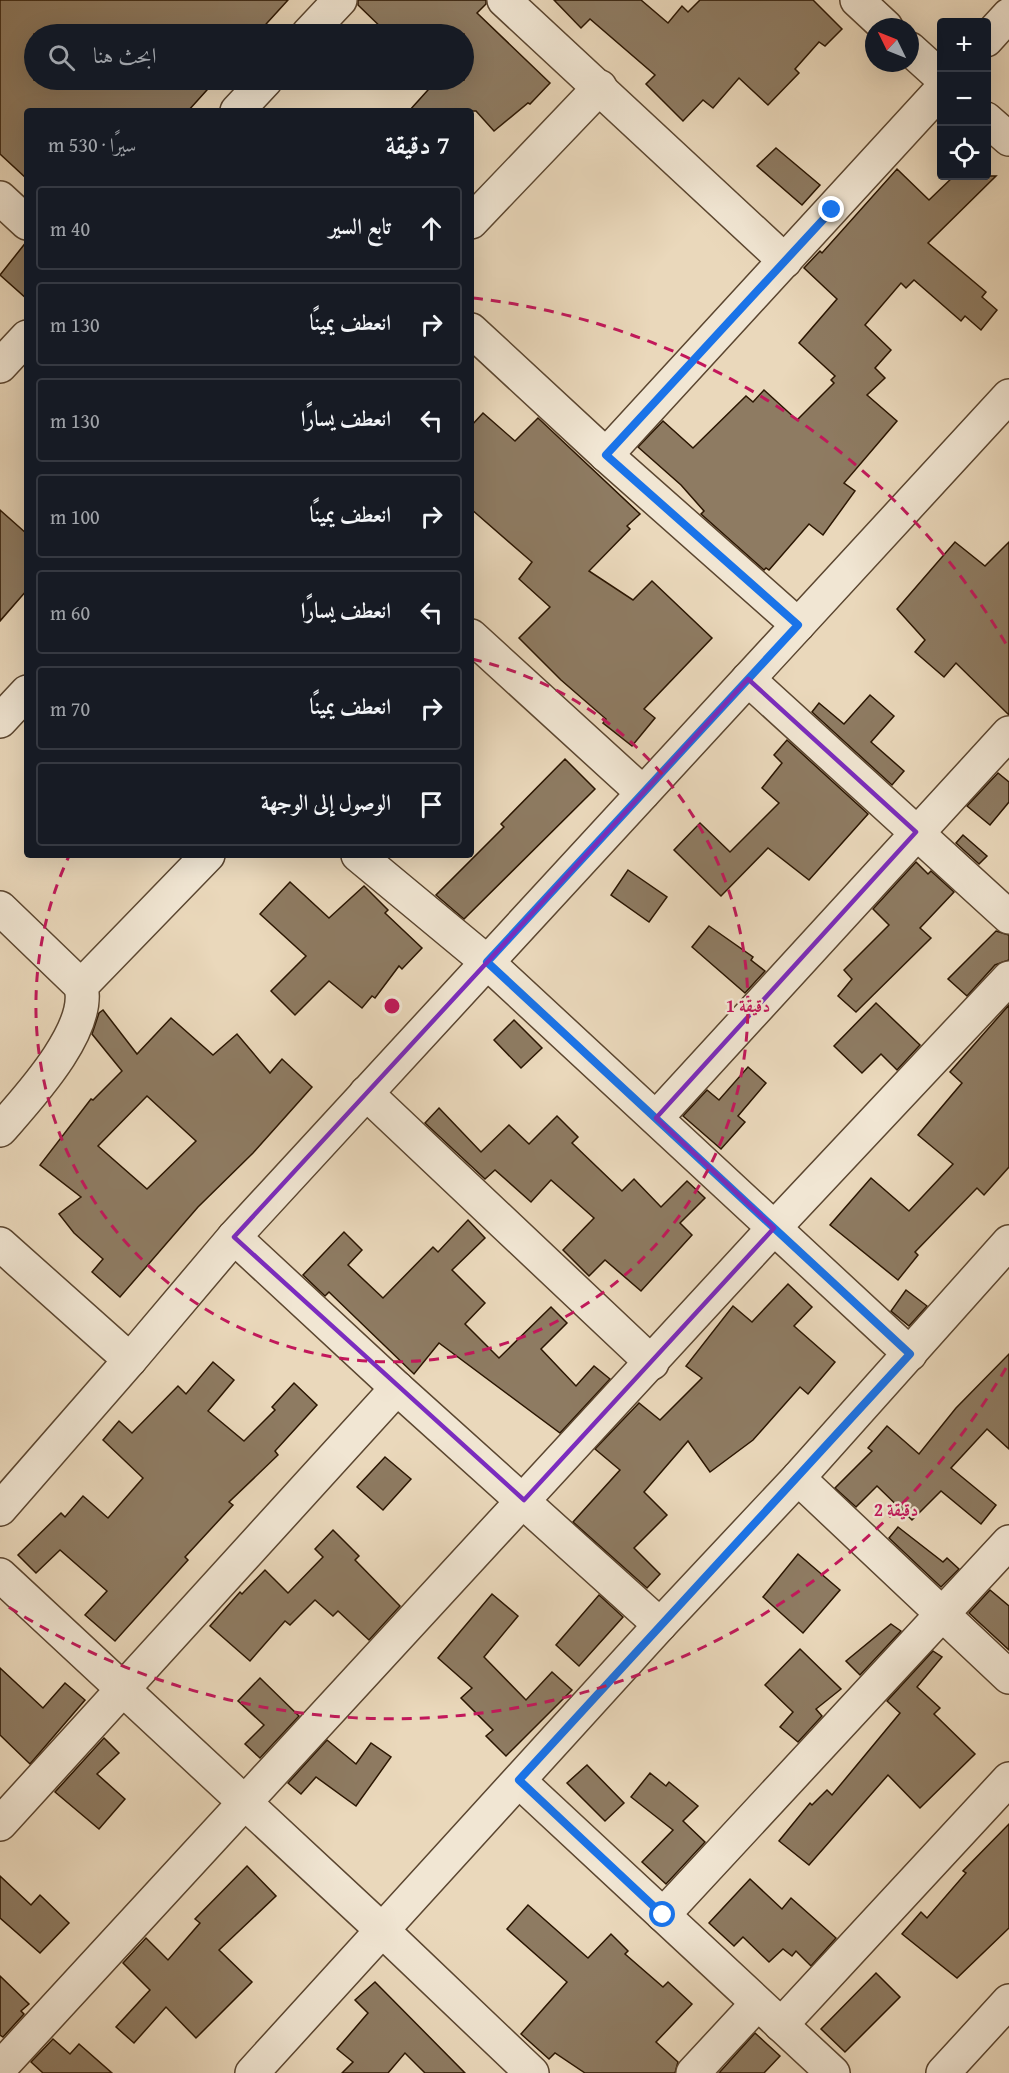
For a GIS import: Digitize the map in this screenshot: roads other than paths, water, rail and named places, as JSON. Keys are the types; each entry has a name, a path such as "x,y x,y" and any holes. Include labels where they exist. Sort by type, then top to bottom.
{"street":[{"path":"317,24 340,0"},
{"path":"504,0 785,261"},
{"path":"857,0 876,18"},
{"path":"991,35 1009,15"},
{"path":"919,57 937,73"},
{"path":"474,219 600,87"},
{"path":"240,108 257,90"},
{"path":"606,455 937,94"},
{"path":"991,123 1009,140"},
{"path":"0,198 24,220"},
{"path":"474,333 606,455 798,625"},
{"path":"0,366 24,340"},
{"path":"0,1509 234,1237 1009,396"},
{"path":"474,639 643,793"},
{"path":"748,679 1009,917"},
{"path":"0,721 24,695"},
{"path":"656,1118 1009,733"},
{"path":"81,986 205,858"},
{"path":"362,858 487,962 910,1354"},
{"path":"0,908 81,986 83,1002 69,1039 42,1079 0,1130"},
{"path":"0,2068 774,1228 1009,978"},
{"path":"366,1093 652,1363"},
{"path":"234,1237 397,1388 524,1500 660,1625"},
{"path":"252,2073 660,1625 798,1478 1009,1242"},
{"path":"0,1244 130,1360"},
{"path":"0,1824 397,1388"},
{"path":"798,1478 941,1616 1009,1677"},
{"path":"663,1915 1009,1542"},
{"path":"0,1575 122,1691 383,1931 522,2070"},
{"path":"782,2025 1009,1779"},
{"path":"519,1780 833,2073"},
{"path":"943,2073 1009,2001"},
{"path":"693,2073 757,2004"}]}
